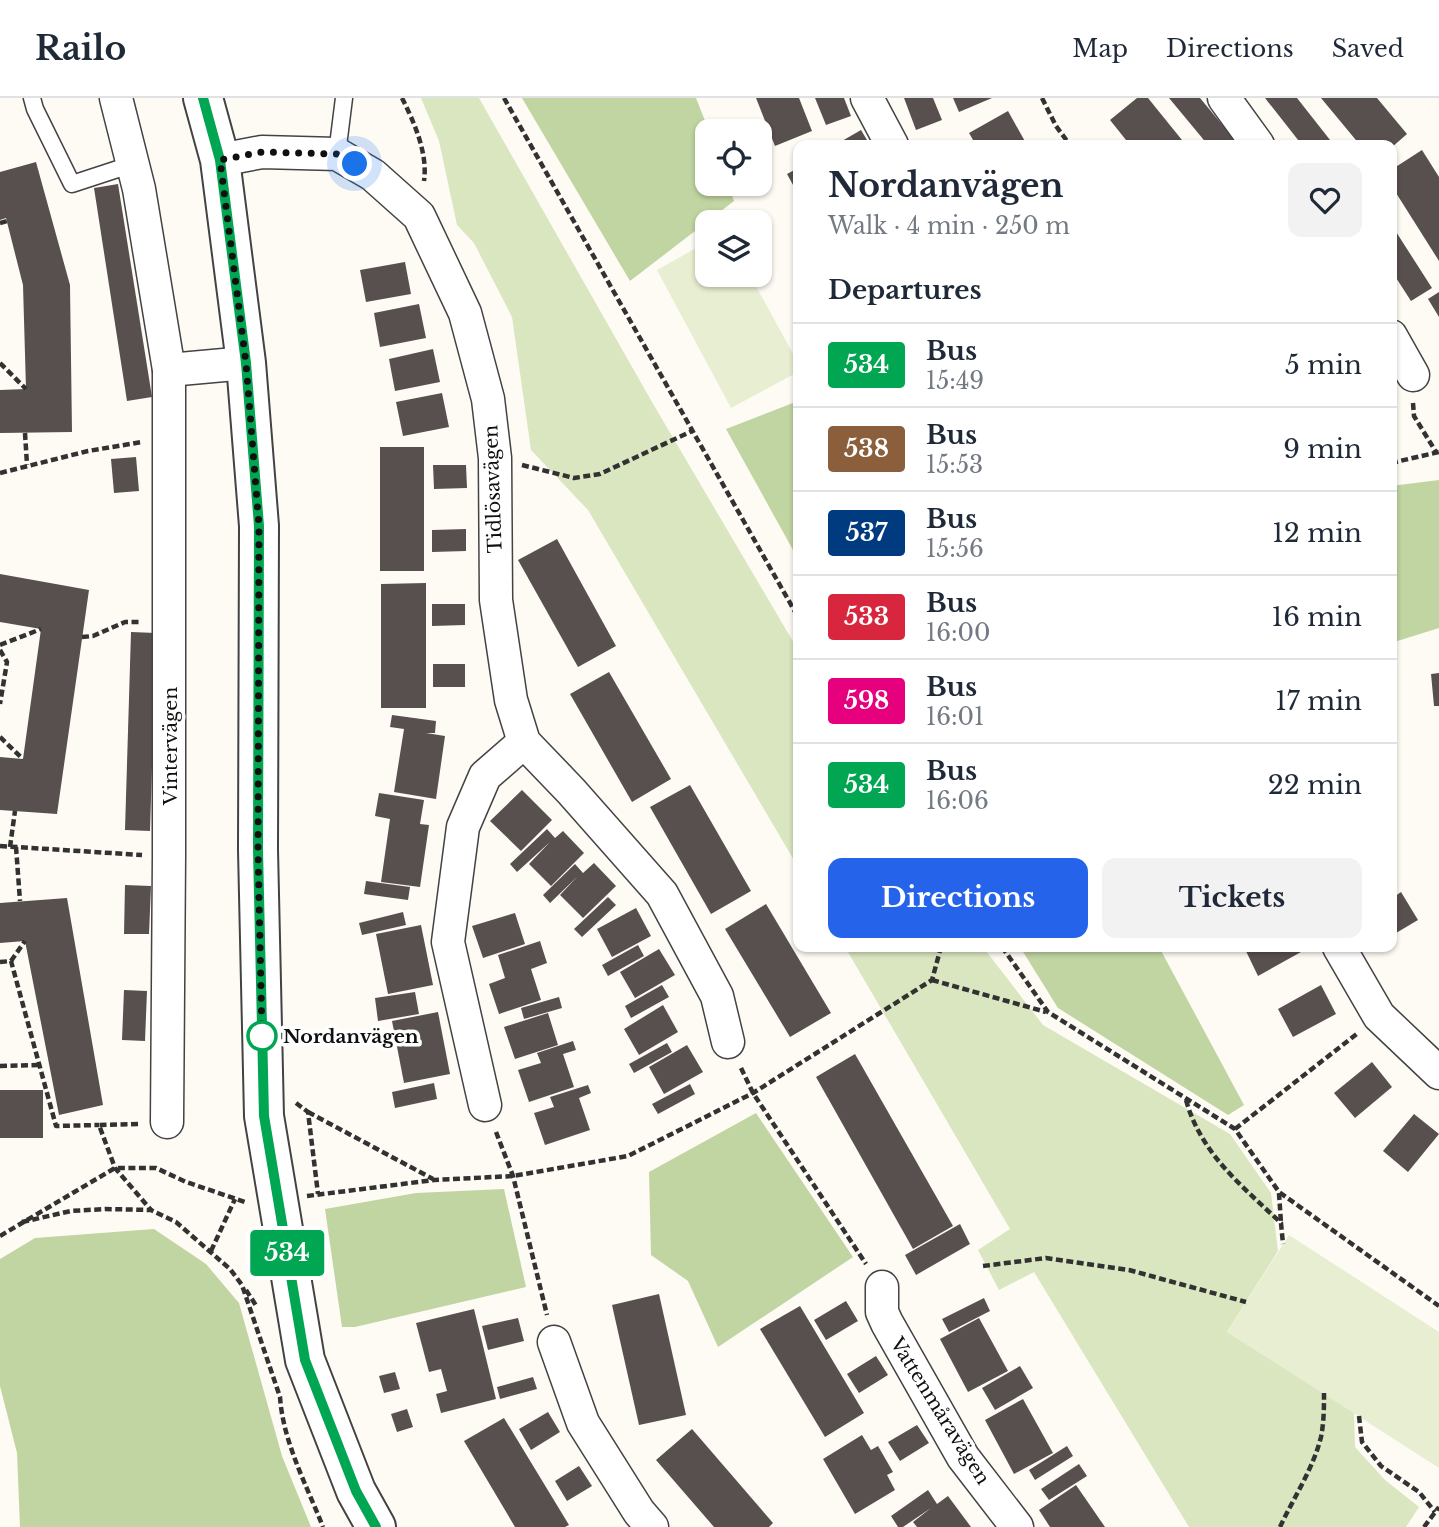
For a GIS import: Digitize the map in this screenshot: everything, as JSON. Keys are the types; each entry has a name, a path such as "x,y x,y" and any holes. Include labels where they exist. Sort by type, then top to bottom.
{"street":[{"name":"Vintervägen","path":"116,98 139,189 169,370 167,1122"},
{"path":"203,98 220,160 246,363 259,526 258,850 264,1116 305,1360 356,1491 376,1527"},
{"path":"867,98 889,140"},
{"path":"1224,98 1254,140"},
{"name":"Tidlösavägen","path":"220,160 262,152 337,154 373,175 419,216 465,313 488,399 495,458 496,600 511,701 524,742 662,894 717,996 728,1042"},
{"path":"1397,347 1413,375"},
{"path":"169,370 246,363"},
{"path":"485,1105 448,942 463,827 485,776 524,742"},
{"path":"1342,952 1379,1016 1439,1073"},
{"name":"Vattenmåravägen","path":"882,1287 882,1312 887,1323 963,1457 1017,1527"},
{"path":"554,1342 583,1423 639,1512 652,1527"}],"lane":[{"path":"32,98 72,184 133,164"},
{"path":"337,154 344,98"}],"path":[{"path":"402,98 416,125 425,172 419,216"},
{"path":"504,98 793,608"},
{"path":"1042,98 1066,140"},
{"path":"0,223 7,221"},
{"path":"0,363 26,389"},
{"path":"1397,462 1437,452 1413,416 1413,375"},
{"path":"495,458 574,478 600,474 692,431"},
{"path":"25,433 27,465"},
{"path":"0,472 88,450 170,437"},
{"path":"82,637 93,636 125,622 170,622"},
{"path":"0,704 7,662 0,648 41,629"},
{"path":"0,737 23,760"},
{"path":"15,811 13,847 20,901"},
{"path":"0,846 169,856"},
{"path":"0,962 11,961 25,941"},
{"path":"295,1198 434,1180 513,1176 628,1156 753,1093 932,980 940,952"},
{"path":"1006,952 1048,1012"},
{"path":"11,961 56,1126 167,1122"},
{"path":"932,980 1048,1012 1234,1129 1279,1192 1439,1306"},
{"path":"1234,1129 1379,1016"},
{"path":"728,1042 753,1093 882,1287"},
{"path":"0,1066 40,1065"},
{"path":"288,1099 434,1180"},
{"path":"1186,1100 1192,1122 1210,1153 1281,1223"},
{"path":"485,1105 513,1176 554,1342"},
{"path":"308,1112 318,1194"},
{"path":"99,1125 115,1168 151,1210 176,1222 211,1251 230,1269 257,1307"},
{"path":"0,1236 115,1168 156,1168 186,1182 245,1202"},
{"path":"1279,1192 1283,1244"},
{"path":"211,1251 235,1199"},
{"path":"22,1222 71,1211 151,1210"},
{"path":"983,1266 1046,1258 1129,1270 1246,1301"},
{"path":"242,1285 280,1398 288,1439 323,1527"},
{"path":"1280,1527 1316,1454 1321,1435 1324,1393"},
{"path":"1359,1416 1362,1442 1381,1466 1419,1492 1437,1509 1424,1527"}],"green space":[{"path":"421,98 479,98 652,402 793,642 793,858 588,510 531,450 512,317 474,243 457,225 439,141"},
{"path":"522,98 696,98 704,119 695,119 695,196 732,196 734,201 722,210 695,210 695,231 630,281"},
{"path":"695,249 695,287 757,287 793,354 793,375 731,408 657,270"},
{"path":"793,403 793,550 726,429"},
{"path":"1439,480 1439,628 1397,641 1397,485"},
{"path":"848,952 987,952 1043,1025 1230,1134 1271,1193 1278,1251 1227,1332 1354,1412 1355,1447 1385,1480 1419,1507 1406,1527 1189,1527 1034,1272 999,1290 978,1250 1010,1229"},
{"path":"1023,952 1162,952 1244,1105 1228,1115 1058,1008"},
{"path":"756,1113 853,1257 718,1347 688,1281 651,1255 649,1172"},
{"path":"504,1189 526,1287 355,1327 342,1327 325,1209 416,1193"},
{"path":"154,1229 206,1264 239,1303 282,1456 311,1527 20,1527 17,1453 0,1386 0,1259 35,1238"},
{"path":"1289,1235 1439,1332 1439,1468 1227,1332"}],"building":[{"path":"756,98 799,98 812,131 775,146 772,138 772,119 764,119"},
{"path":"815,98 844,98 851,116 826,125"},
{"path":"904,98 933,98 942,120 916,130"},
{"path":"953,98 992,98 959,112"},
{"path":"1137,98 1148,98 1182,140 1126,140 1110,120"},
{"path":"1169,98 1200,98 1235,140 1204,140"},
{"path":"1265,98 1297,98 1330,140 1298,140"},
{"path":"1321,98 1377,98 1407,134 1397,143 1397,140 1356,140"},
{"path":"1008,111 1024,140 973,140 969,133"},
{"path":"861,130 867,140 844,140"},
{"path":"1422,150 1439,177 1439,261 1397,194 1397,166"},
{"path":"36,162 70,285 72,432 0,433 0,390 26,389 23,285 6,218 0,220 0,172"},
{"path":"793,171 793,185 787,174"},
{"path":"118,184 152,397 127,401 94,188"},
{"path":"1397,233 1432,288 1411,301 1397,279"},
{"path":"405,262 411,294 366,302 360,270"},
{"path":"1439,292 1439,317 1428,299"},
{"path":"419,304 426,338 380,347 374,313"},
{"path":"433,349 440,382 395,391 389,359"},
{"path":"442,393 449,427 403,436 396,402"},
{"path":"380,447 424,447 424,571 380,571"},
{"path":"136,457 139,491 114,493 111,459"},
{"path":"433,465 466,465 467,488 434,489"},
{"path":"466,529 466,551 432,552 432,530"},
{"path":"557,539 616,646 578,667 518,560"},
{"path":"0,574 89,590 57,814 0,810 0,757 23,759 41,629 0,622"},
{"path":"426,583 426,708 381,708 381,584"},
{"path":"432,604 465,604 465,625 432,626"},
{"path":"131,632 156,633 150,831 125,830"},
{"path":"433,664 465,664 465,687 433,687"},
{"path":"609,672 671,779 632,802 570,694"},
{"path":"1439,673 1439,706 1434,706 1431,674"},
{"path":"392,715 436,721 435,733 426,733 445,736 436,799 394,792 404,729 390,727"},
{"path":"690,785 751,891 711,914 650,807"},
{"path":"522,790 552,820 521,851 490,821"},
{"path":"379,793 424,800 420,824 429,825 420,887 381,882 390,819 375,816"},
{"path":"547,829 555,838 563,831 584,853 551,886 529,864 550,842 517,872 510,864"},
{"path":"594,863 616,886 583,918 560,895 577,877 550,903 543,895 575,864 583,873"},
{"path":"366,881 410,887 408,900 364,894"},
{"path":"125,885 151,886 149,934 124,934"},
{"path":"1401,892 1418,920 1397,932 1397,895"},
{"path":"608,897 616,905 582,937 574,929"},
{"path":"67,898 103,1105 59,1115 25,941 0,943 0,903"},
{"path":"766,904 831,1013 790,1037 725,929"},
{"path":"636,908 651,936 612,957 597,929"},
{"path":"403,912 406,925 362,935 359,923"},
{"path":"515,913 525,944 483,958 472,926"},
{"path":"421,925 433,985 388,994 376,934"},
{"path":"540,941 547,963 531,969 541,1000 499,1014 489,984 505,978 498,955"},
{"path":"638,945 644,956 608,976 602,965"},
{"path":"659,949 675,975 635,998 620,972"},
{"path":"1246,952 1301,952 1258,976"},
{"path":"662,985 669,997 631,1018 625,1006"},
{"path":"1321,985 1336,1014 1293,1037 1278,1009"},
{"path":"124,990 147,991 145,1041 122,1040"},
{"path":"415,992 419,1014 378,1021 375,998"},
{"path":"559,997 562,1008 524,1019 521,1008"},
{"path":"663,1005 678,1032 639,1055 624,1029"},
{"path":"438,1012 450,1074 404,1083 392,1021"},
{"path":"548,1013 558,1045 515,1059 504,1027"},
{"path":"573,1041 576,1050 563,1054 574,1087 529,1102 518,1070 541,1063 537,1053"},
{"path":"667,1043 672,1052 634,1073 629,1064"},
{"path":"687,1045 703,1072 664,1094 649,1067"},
{"path":"855,1054 953,1226 913,1249 816,1077"},
{"path":"1372,1062 1392,1087 1355,1118 1334,1093"},
{"path":"434,1083 437,1099 395,1108 392,1092"},
{"path":"690,1084 695,1094 658,1114 652,1104"},
{"path":"588,1085 591,1093 579,1098 590,1130 545,1145 534,1113 554,1107 550,1097"},
{"path":"0,1090 43,1090 43,1138 0,1138"},
{"path":"1414,1114 1439,1134 1408,1172 1383,1151"},
{"path":"960,1224 970,1244 916,1275 905,1255"},
{"path":"659,1294 686,1415 639,1425 612,1305"},
{"path":"984,1298 990,1311 949,1332 942,1319"},
{"path":"846,1301 858,1321 826,1340 814,1320"},
{"path":"800,1306 864,1413 825,1437 760,1329"},
{"path":"474,1309 496,1399 441,1413 436,1394 447,1391 441,1369 429,1372 416,1323"},
{"path":"518,1318 524,1341 488,1350 482,1326"},
{"path":"979,1318 1008,1371 968,1392 940,1339"},
{"path":"876,1356 888,1375 859,1393 847,1374"},
{"path":"1020,1366 1033,1388 995,1410 982,1388"},
{"path":"395,1372 400,1389 384,1393 379,1376"},
{"path":"533,1377 537,1389 500,1399 497,1387"},
{"path":"1023,1399 1053,1453 1014,1474 985,1420"},
{"path":"407,1409 413,1427 397,1432 391,1414"},
{"path":"548,1412 560,1432 531,1450 519,1429"},
{"path":"504,1418 569,1525 515,1527 464,1441"},
{"path":"917,1425 929,1443 900,1461 888,1442"},
{"path":"692,1429 773,1523 769,1527 714,1527 656,1460"},
{"path":"862,1435 871,1450 878,1446 893,1472 887,1475 895,1490 855,1514 823,1459"},
{"path":"1067,1446 1073,1456 1035,1480 1029,1470"},
{"path":"1079,1464 1087,1476 1049,1500 1041,1489"},
{"path":"579,1466 592,1486 567,1501 555,1481"},
{"path":"1076,1485 1105,1527 1050,1527 1039,1510"},
{"path":"928,1490 937,1504 948,1496 971,1527 917,1527 913,1522 931,1508 903,1527 898,1527 891,1516"}],"bus line":[{"name":"534","path":"203,98 220,160 246,363 259,526 258,850 264,1116 305,1360 356,1491 376,1527"}],"place":[{"name":"Nordanvägen","path":"262,1036"}],"route":[{"path":"262,1036 258,850 259,526 246,363 220,160 262,152 337,154 355,164"}]}
